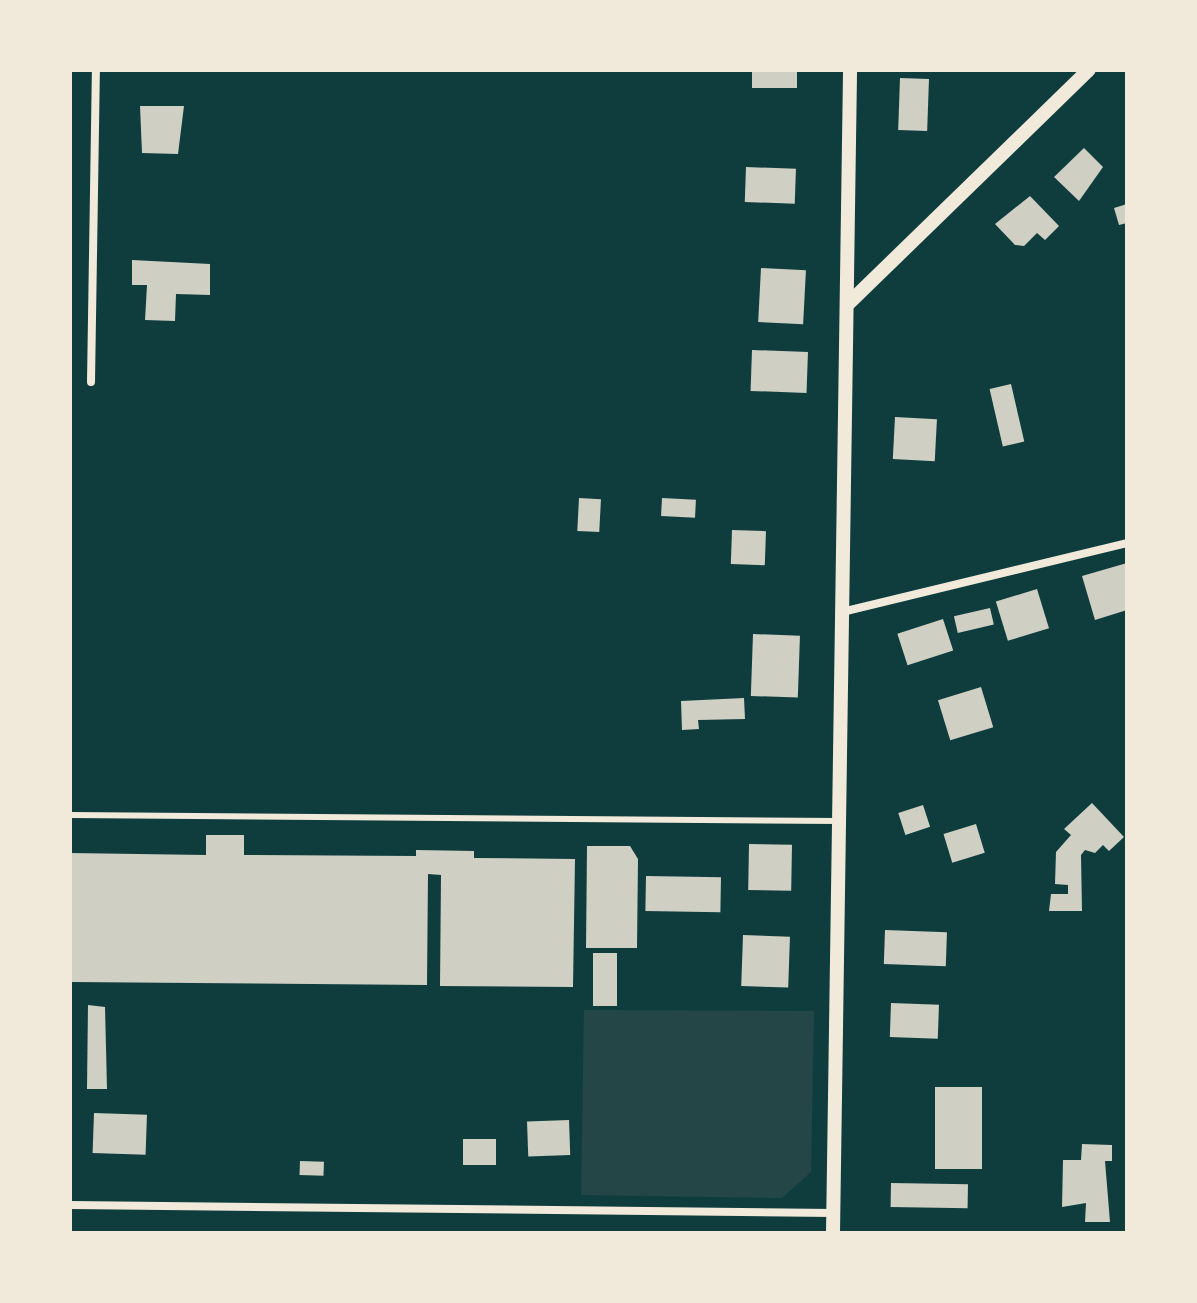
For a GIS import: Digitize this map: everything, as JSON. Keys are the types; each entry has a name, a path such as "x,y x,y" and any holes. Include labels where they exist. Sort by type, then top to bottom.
{"street":[{"path":"91,382 96,70"},
{"path":"833,1233 850,70"},
{"path":"847,305 1089,70"},
{"path":"842,612 1127,543"},
{"path":"70,1205 833,1213"}],"lane":[{"path":"70,815 839,821"}],"shaded area":[{"path":"584,1010 814,1011 811,1172 782,1198 581,1195"}],"building":[{"path":"752,70 797,70 797,88 752,88"},
{"path":"900,78 929,79 927,131 898,130"},
{"path":"140,106 184,106 178,154 142,153"},
{"path":"1084,148 1103,167 1079,201 1054,177"},
{"path":"746,167 796,169 795,204 745,202"},
{"path":"1030,196 1059,226 1045,240 1037,233 1024,246 1015,245 995,224"},
{"path":"1127,204 1127,223 1119,225 1114,208"},
{"path":"132,260 210,264 210,295 176,294 175,321 145,320 147,285 132,285"},
{"path":"761,268 806,270 803,324 758,322"},
{"path":"752,350 808,352 807,393 751,391"},
{"path":"1011,384 1024,441 1003,446 990,389"},
{"path":"895,417 937,419 935,461 893,459"},
{"path":"579,498 601,499 599,532 577,531"},
{"path":"662,498 696,500 695,518 661,516"},
{"path":"732,530 766,531 765,565 731,564"},
{"path":"1127,563 1127,610 1095,620 1082,576"},
{"path":"1037,589 1049,628 1008,641 996,602"},
{"path":"990,608 994,625 958,633 954,616"},
{"path":"943,619 953,650 908,665 897,634"},
{"path":"753,634 800,636 798,698 751,696"},
{"path":"981,687 993,727 950,740 938,700"},
{"path":"744,698 745,719 698,720 699,729 682,730 681,701"},
{"path":"1092,803 1124,837 1109,851 1103,845 1095,853 1085,850 1081,855 1082,911 1049,911 1051,894 1068,894 1068,885 1055,884 1056,852 1071,835 1064,829"},
{"path":"923,805 930,827 905,835 898,813"},
{"path":"976,824 985,853 952,863 943,834"},
{"path":"206,835 244,835 244,855 416,856 416,850 474,851 474,858 575,859 573,987 440,986 441,875 428,874 427,985 70,982 70,853 206,855"},
{"path":"749,844 792,845 791,891 748,890"},
{"path":"587,846 630,846 638,859 637,948 586,948"},
{"path":"646,876 721,877 720,912 645,911"},
{"path":"885,930 947,932 946,966 884,964"},
{"path":"743,935 790,937 788,988 741,986"},
{"path":"593,953 617,953 617,1006 593,1006"},
{"path":"891,1003 939,1005 938,1039 890,1037"},
{"path":"88,1005 105,1007 107,1089 87,1089"},
{"path":"935,1087 982,1087 982,1169 935,1169"},
{"path":"94,1113 147,1115 146,1155 93,1153"},
{"path":"569,1120 570,1155 528,1156 527,1121"},
{"path":"463,1139 496,1139 496,1165 463,1165"},
{"path":"1082,1144 1112,1145 1112,1161 1105,1161 1110,1222 1085,1222 1086,1203 1062,1207 1063,1160 1081,1160"},
{"path":"300,1161 324,1162 323,1176 300,1175"},
{"path":"891,1183 968,1184 968,1208 891,1207"}]}
